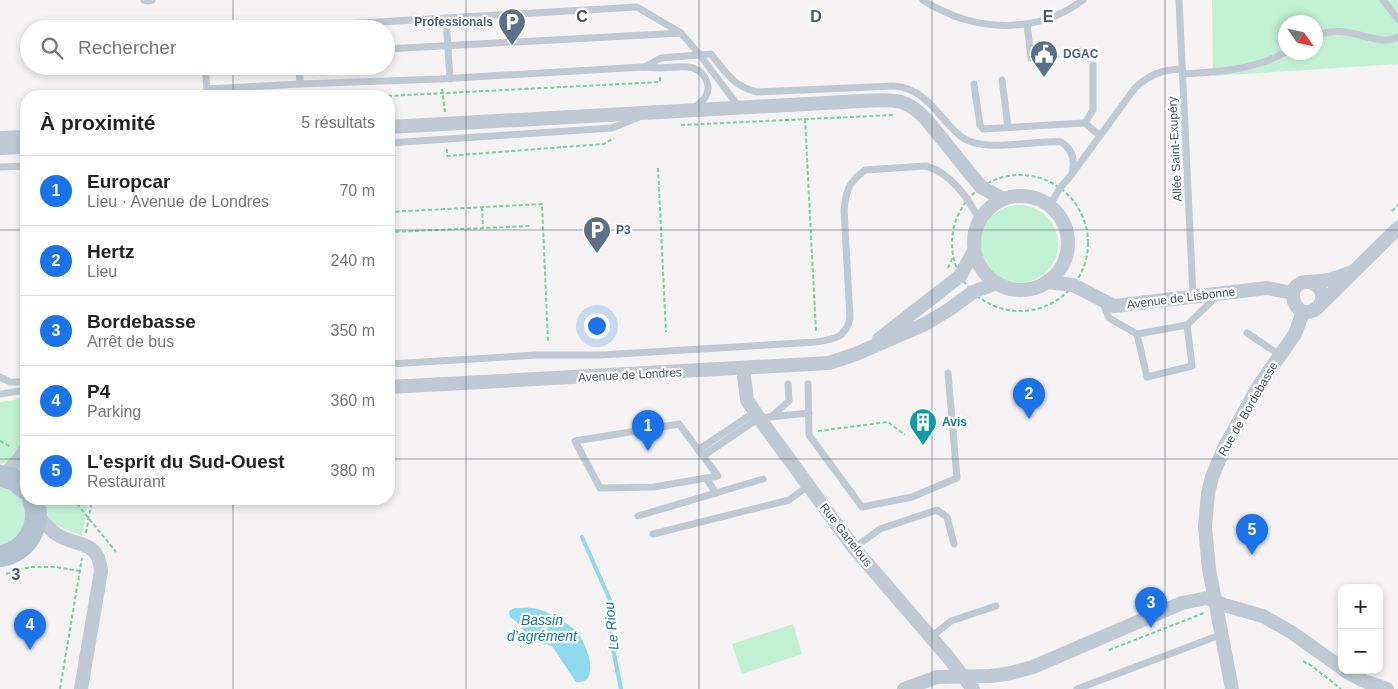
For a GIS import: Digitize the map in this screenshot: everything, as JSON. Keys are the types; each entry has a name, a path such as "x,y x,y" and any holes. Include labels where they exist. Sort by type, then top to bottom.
{"main road":[{"path":"1,476 13,479 20,484"},
{"path":"0,556 16,551 24,545 34,531 35,506"}],"street":[{"path":"395,127 885,100 903,102 916,109 926,119 981,187 1003,199"},
{"path":"395,120 427,118 445,124"},
{"path":"0,138 20,137"},
{"path":"0,148 20,147"},
{"path":"1024,195 1038,198 1050,205 1060,216 1066,230 1068,244 1065,259 1058,272 1047,282 1034,288 1019,290 1005,288 983,272 976,260 974,233 979,220 987,210 1010,196 1024,195"},
{"path":"1352,272 1338,278 1301,283 1293,294 1294,305 1303,312 1312,312 1398,228"},
{"name":"Avenue de Londres","path":"869,348 889,330 960,276 974,251"},
{"path":"1065,259 1073,285"},
{"name":"Avenue de Lisbonne","path":"1047,282 1073,285 1114,306 1267,288 1293,294"},
{"path":"1310,282 1319,286 1323,294 1322,304"},
{"name":"Avenue de Londres","path":"395,387 829,363 856,354 925,324 973,292 997,283"},
{"name":"Rue de Bordebasse","path":"1232,689 1209,569 1205,527 1208,493 1212,477 1225,446 1260,384 1295,334 1303,312"},
{"name":"Rue Ganelous","path":"743,368 747,400 761,416 808,486 854,548 964,676 973,689"},
{"path":"1,476 20,459"},
{"path":"35,506 52,531 60,536 85,544 97,554 100,561 101,571 81,689"},
{"path":"24,545 60,536"},
{"path":"904,689 938,677 991,676 1033,667 1182,603 1207,598 1263,616 1277,623 1338,666"},
{"path":"1352,674 1364,681 1387,689"}],"lane":[{"path":"144,0 152,0"},
{"path":"923,0 943,11 968,21 988,25 1010,26 1037,23 1055,16 1084,0"},
{"name":"Allée Saint-Exupéry","path":"1179,0 1193,296"},
{"path":"1383,0 1398,19"},
{"path":"395,22 637,7 681,33 724,86 739,108"},
{"path":"446,18 450,79"},
{"path":"1027,24 1031,58"},
{"path":"1323,33 1338,31 1384,41 1393,40 1398,37"},
{"path":"395,48 681,33"},
{"path":"644,67 661,58 711,54 731,79 740,86 757,92 894,86 904,88 921,95 958,135 970,142 987,145 1061,142 1070,150 1072,155 1074,167 1072,174"},
{"path":"1050,205 1060,188 1142,81 1161,71 1214,72 1247,67 1278,56"},
{"path":"1085,123 1093,110 1093,65"},
{"path":"206,75 207,89 450,79 688,66 704,76 707,82 708,93 702,102 691,111"},
{"path":"300,75 300,84"},
{"path":"1002,80 1008,127"},
{"path":"974,84 980,125 983,129 1085,123 1100,136"},
{"path":"395,143 612,128 647,114"},
{"path":"0,167 20,166"},
{"path":"395,364 537,355 601,355 816,342 834,338 841,335 849,326 844,210 846,192 858,175 865,170 926,166 941,172 968,200 979,220"},
{"path":"1100,299 1109,318 1137,334 1187,325 1219,293"},
{"path":"1137,334 1147,376 1192,366 1187,325"},
{"path":"1247,333 1280,355"},
{"path":"808,384 808,435 862,507 912,497 958,478 948,373"},
{"path":"0,377 10,382 20,382"},
{"path":"698,450 789,401 788,384"},
{"path":"0,394 20,391"},
{"path":"703,456 761,416 809,413"},
{"path":"679,424 703,456 718,476 654,487 600,488 575,441 679,424"},
{"path":"706,478 716,493"},
{"path":"638,516 763,479"},
{"path":"652,534 788,500 808,486"},
{"path":"854,548 880,528 937,510 947,517 954,544"},
{"path":"931,637 951,621 996,606"},
{"path":"1077,689 1222,635"}],"path":[{"path":"395,96 660,82 659,68"},
{"path":"440,79 444,93 445,124"},
{"path":"680,125 900,116"},
{"path":"805,119 816,342"},
{"path":"446,140 447,156 604,144 621,134"},
{"path":"658,168 666,332"},
{"path":"1012,175 1029,176 1045,180 1060,188 1079,209 1087,236 1084,264 1073,285 1060,298 1043,307 1025,311 1006,309 988,303 973,292 960,276 953,257 952,237 957,217 968,200 981,187 996,179 1012,175"},
{"path":"395,212 542,204 548,342"},
{"path":"1392,211 1398,205"},
{"path":"482,207 483,228"},
{"path":"395,232 530,226"},
{"path":"809,427 816,431 888,422 905,435"},
{"path":"0,441 20,448"},
{"path":"78,505 116,552"},
{"path":"60,689 91,505"},
{"path":"0,574 30,567 56,567 79,572"},
{"path":"1303,661 1341,689"}],"green space":[{"path":"1212,0 1398,0 1398,64 1213,76"},
{"path":"1019,205 1034,208 1051,222 1055,229 1058,244 1055,259 1041,276 1034,280 1019,283 1004,280 987,266 983,259 980,244 983,229 997,212 1004,208"},
{"path":"20,399 20,444 10,460 0,465 0,402"},
{"path":"0,486 20,497 20,505 25,506 24,526 12,541 0,545"},
{"path":"45,505 87,505 82,536 54,524 48,515"},
{"path":"793,624 802,654 742,674 732,644"}],"water":[{"name":"Bassin d’agrément","path":"514,608 541,610 568,624 575,630 584,643 590,661 589,677 584,681 576,682 552,646 532,641 518,623 510,617 509,611"}],"waterway":[{"name":"Le Riou","path":"582,537 610,600 611,639 621,689"}],"place":[{"name":"Professionals","path":"512,46"},
{"name":"DGAC","path":"1044,78"},
{"name":"P3","path":"597,254"},
{"name":"Hertz","path":"1029,419"},
{"name":"Avis","path":"923,446"},
{"name":"Europcar","path":"648,451"},
{"name":"L'esprit du Sud-Ouest","path":"1252,555"},
{"name":"Bordebasse","path":"1151,628"},
{"name":"P4","path":"30,650"}]}
